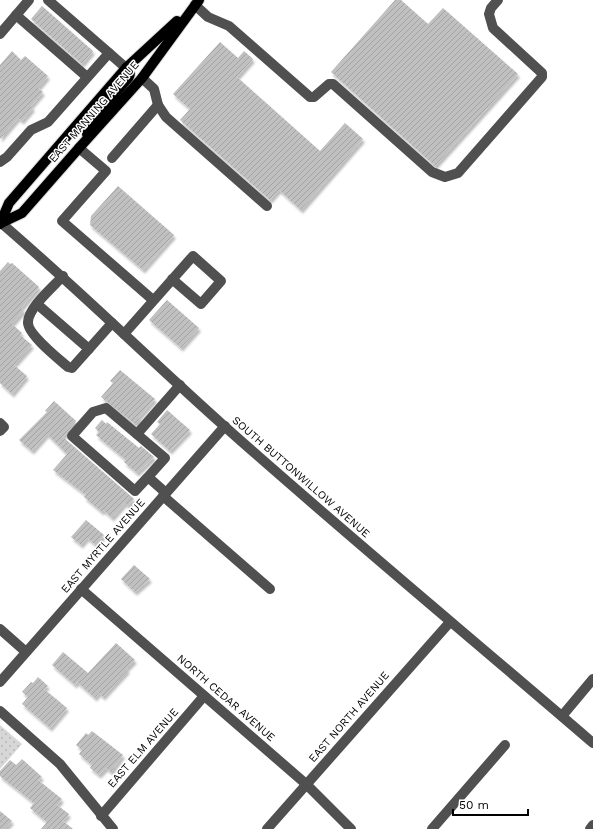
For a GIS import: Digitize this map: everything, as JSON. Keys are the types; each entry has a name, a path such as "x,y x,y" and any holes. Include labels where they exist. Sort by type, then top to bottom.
{"main road":[{"name":"EAST MANNING AVENUE","path":"0,223 9,202 126,68 197,2"},
{"name":"EAST MANNING AVENUE","path":"0,223 22,213 142,78 197,2"},
{"path":"81,146 94,119 129,77 129,71 126,68"}],"street":[{"path":"0,34 29,0"},
{"path":"48,0 126,68"},
{"path":"197,2 208,17 230,26 310,97 314,97 329,84 333,84 432,172 446,177 458,173 542,77 542,73 493,28 489,14 491,8 498,0"},
{"path":"16,15 87,77"},
{"path":"0,162 31,130 48,122 109,53"},
{"path":"142,78 154,89 158,105 166,117 267,206"},
{"path":"112,158 158,105"},
{"path":"81,146 106,171 62,221 153,300"},
{"name":"SOUTH BUTTONWILLOW AVENUE","path":"0,223 63,276 225,426 450,622 593,743"},
{"path":"124,334 172,278 193,256 221,281 201,304 172,278"},
{"path":"63,276 37,304 27,323 30,331 68,368 72,368 112,323"},
{"path":"37,304 89,349"},
{"path":"137,434 180,385"},
{"path":"106,408 165,458 148,477 135,492 72,436 93,412 106,408"},
{"path":"0,423 4,427 0,432"},
{"name":"EAST MYRTLE AVENUE","path":"0,682 225,426"},
{"path":"148,477 270,589"},
{"name":"NORTH CEDAR AVENUE","path":"81,589 306,784 351,829"},
{"name":"EAST NORTH AVENUE","path":"267,829 450,622"},
{"path":"0,629 26,652"},
{"path":"562,716 593,679"},
{"name":"EAST ELM AVENUE","path":"101,816 204,696"},
{"path":"0,711 60,764 113,829"},
{"path":"432,829 505,745"},
{"path":"590,829 593,825"}],"shaded area":[{"path":"0,725 22,744 0,769"}],"building":[{"path":"395,0 401,0 428,24 443,8 518,74 435,166 331,72"},
{"path":"42,6 93,51 82,64 31,19"},
{"path":"220,42 238,58 244,51 253,59 237,77 320,151 345,123 363,139 301,210 279,190 270,200 180,120 190,109 173,94"},
{"path":"12,51 21,60 25,56 48,76 38,88 43,92 31,106 33,108 22,121 18,118 0,139 0,65"},
{"path":"118,186 174,235 143,270 90,225 91,216"},
{"path":"8,262 10,264 12,263 39,287 21,308 24,310 12,324 22,333 20,335 32,345 14,365 27,376 12,394 0,383 0,271"},
{"path":"167,300 199,328 181,348 149,320"},
{"path":"120,370 155,399 139,417 140,419 135,424 101,397 113,383 110,381"},
{"path":"54,401 76,421 63,437 134,499 128,506 125,503 112,518 103,510 102,512 84,497 86,495 53,470 67,454 47,434 32,451 19,440 47,412 45,411"},
{"path":"167,410 190,430 170,451 151,434 160,424 157,422"},
{"path":"102,420 106,424 107,422 139,448 141,446 154,457 137,473 124,462 126,460 96,435 99,432 95,428"},
{"path":"86,520 104,535 96,545 87,538 81,545 71,537"},
{"path":"134,565 150,579 135,592 121,579"},
{"path":"116,643 135,660 126,669 128,670 103,697 99,693 95,698 77,682 75,685 52,665 63,652 88,673"},
{"path":"38,677 48,686 44,689 67,708 50,728 22,704 28,697 22,692"},
{"path":"92,731 123,755 111,772 106,768 99,775 90,768 92,765 79,754 82,750 76,745 86,733 88,735"},
{"path":"22,759 42,777 38,780 62,799 57,805 69,814 63,821 73,829 41,829 47,822 30,808 34,803 0,776 0,771 10,760 16,765"},
{"path":"0,811 12,821 5,829 0,829"}]}
